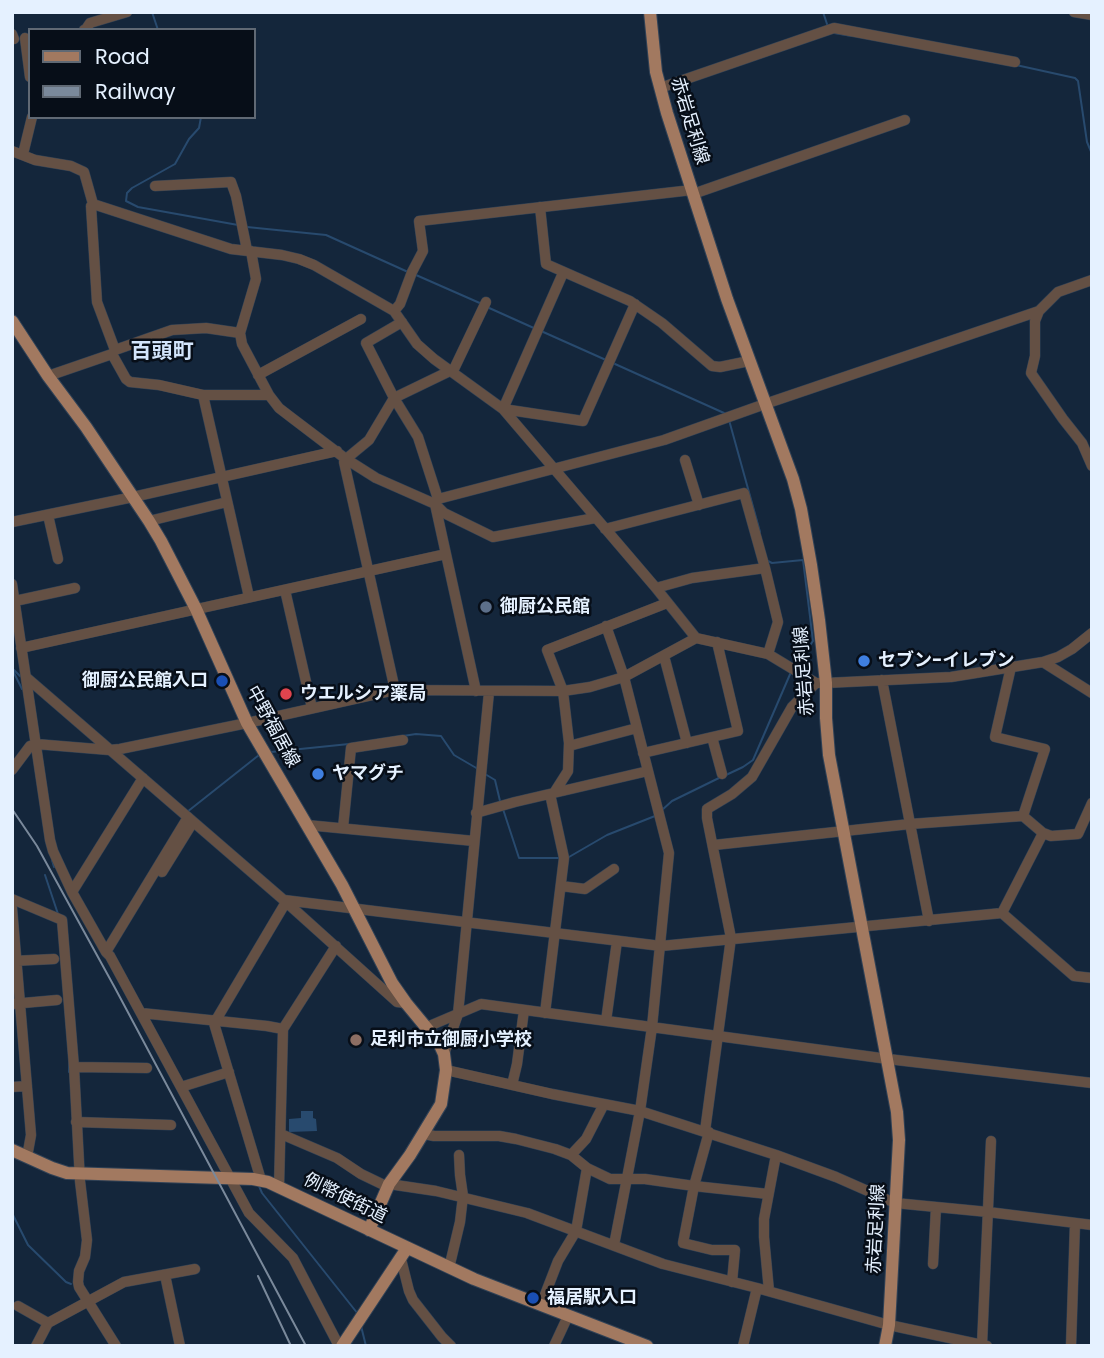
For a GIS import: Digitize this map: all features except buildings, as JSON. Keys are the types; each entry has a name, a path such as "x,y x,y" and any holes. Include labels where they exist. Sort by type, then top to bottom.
{"main road":[{"name":"赤岩足利線","path":"650,12 660,88 692,192 793,479 801,509 820,620 821,683 829,755 894,1090 898,1126 890,1325 885,1346"},
{"name":"中野福居線","path":"12,321 149,521 196,609 247,723 355,908 392,983 439,1043 444,1054 446,1070 441,1104 424,1134 388,1185 369,1230"},
{"name":"例幣使街道","path":"12,1150 60,1171 80,1174 261,1180 279,1186 369,1230 404,1253 647,1346"},
{"path":"340,1346 404,1253"}],"street":[{"path":"87,28 90,23 127,12"},
{"path":"1074,12 1092,15"},
{"path":"660,88 834,28 1015,62"},
{"path":"13,37 27,37"},
{"path":"31,119 17,153 35,160 71,166 84,172 93,204 97,302 113,352 126,379 130,382 204,395 269,395"},
{"path":"394,311 400,304 423,251 419,221 692,192 905,120"},
{"path":"155,186 231,183 233,186 256,279 240,334 244,351 279,408 376,478 436,502 444,513 493,537 596,518"},
{"path":"93,204 231,249 282,255 314,265 394,311 417,344 503,408 696,638 768,654 821,683 951,677 1043,662 1065,653 1092,633"},
{"path":"541,207 546,264 622,296 662,323 712,366 720,367 749,360"},
{"path":"503,408 563,272"},
{"path":"1092,280 1058,292 1039,311 1035,321 1035,356 1031,373 1082,443 1092,466"},
{"path":"503,408 583,421 635,304"},
{"path":"395,690 344,463 346,458 369,440 394,398 454,369 484,305"},
{"path":"436,502 664,440 1039,311"},
{"path":"258,375 361,319"},
{"path":"402,322 366,343 394,398 418,437 436,502 476,691"},
{"path":"48,376 172,330 206,328 240,334"},
{"path":"204,395 250,597"},
{"path":"12,522 337,451"},
{"path":"685,460 699,505"},
{"path":"605,529 744,493 778,622 768,654"},
{"path":"149,521 228,502"},
{"path":"48,515 58,559"},
{"path":"22,648 446,554"},
{"path":"656,588 692,578 765,568"},
{"path":"12,584 53,851 72,892 249,1213 293,1258 340,1346"},
{"path":"15,601 75,588"},
{"path":"285,590 312,708"},
{"path":"545,1013 564,858 552,794 568,771 569,746 562,691 547,650 667,603"},
{"path":"606,626 624,677 668,853 652,1027 640,1111 614,1245"},
{"path":"12,770 30,746 36,744 120,749 395,690 562,691 590,687 624,677 696,638"},
{"path":"643,753 738,731 717,642"},
{"path":"664,656 687,743"},
{"path":"1043,662 1092,693"},
{"path":"1011,667 995,737 1045,749 1023,816"},
{"path":"27,678 285,901 397,1002 406,1003"},
{"path":"882,680 929,920"},
{"path":"732,1282 735,1250 712,1250 683,1243 707,1132 731,938 707,809 732,794 752,777 792,707 821,683"},
{"path":"444,1054 458,1014 489,692"},
{"path":"569,746 637,728"},
{"path":"712,737 722,774"},
{"path":"343,828 351,748 403,740"},
{"path":"476,813 648,771"},
{"path":"72,892 143,778"},
{"path":"714,845 910,824 1023,816 1043,833 1051,836 1078,834 1092,803"},
{"path":"108,954 191,819"},
{"path":"307,825 474,841"},
{"path":"1002,913 1043,833"},
{"path":"561,886 585,889 614,869"},
{"path":"12,899 62,920 87,1240 78,1282 116,1346"},
{"path":"285,901 661,946 1002,913 1074,976 1092,978"},
{"path":"261,1180 214,1020 285,901"},
{"path":"12,908 17,1003 31,1135 27,1157"},
{"path":"606,1021 617,941"},
{"path":"279,1186 283,1029 336,946"},
{"path":"15,961 54,958"},
{"path":"17,1003 57,1000"},
{"path":"427,1027 481,1004 888,1059 1092,1083"},
{"path":"512,1085 524,1010"},
{"path":"141,1013 283,1029"},
{"path":"74,1067 147,1068"},
{"path":"446,1070 640,1111 776,1155 895,1203 1092,1225"},
{"path":"181,1087 229,1072"},
{"path":"12,1087 27,1086"},
{"path":"571,1155 586,1139 604,1104"},
{"path":"76,1122 171,1125"},
{"path":"281,1134 337,1158 361,1174 388,1185 463,1196 527,1213 663,1264 890,1325 984,1345 992,1141"},
{"path":"424,1134 516,1139 571,1155 587,1168 610,1179 645,1179 768,1194"},
{"path":"449,1268 463,1196 459,1155"},
{"path":"769,1291 764,1219 776,1155"},
{"path":"541,1305 558,1261 576,1231 587,1168"},
{"path":"933,1264 936,1207"},
{"path":"1071,1346 1075,1223"},
{"path":"404,1253 409,1291 413,1300 451,1346"},
{"path":"36,1346 48,1324 124,1282 195,1269"},
{"path":"165,1275 180,1346"},
{"path":"743,1346 757,1288"},
{"path":"18,1306 48,1324"},
{"path":"554,1346 568,1316"}],"water":[{"path":"301,1111 313,1111 317,1131 289,1132 289,1119 301,1118"}],"waterway":[{"path":"152,12 157,28"},
{"path":"823,12 828,27"},
{"path":"834,33 852,36"},
{"path":"1016,65 1075,78 1078,81 1087,142 1092,154"},
{"path":"201,119 199,128 189,139 175,164 132,188 127,193 126,201 138,207 238,225"},
{"path":"247,227 326,235 408,272"},
{"path":"416,275 482,304"},
{"path":"487,307 536,329"},
{"path":"541,331 606,360"},
{"path":"615,364 724,413"},
{"path":"729,420 760,532"},
{"path":"768,561 772,563 803,560 813,641 795,667"},
{"path":"12,669 22,689"},
{"path":"14,670 20,676"},
{"path":"726,775 753,760 791,672"},
{"path":"403,736 441,736 454,755 478,769"},
{"path":"271,752 349,744"},
{"path":"187,812 259,755"},
{"path":"485,774 495,780 500,801"},
{"path":"662,810 672,801 721,777"},
{"path":"503,809 519,858 560,858"},
{"path":"569,857 607,835 655,816"},
{"path":"52,860 54,867"},
{"path":"45,875 58,914"},
{"path":"69,1061 69,1072"},
{"path":"259,1186 358,1314"},
{"path":"12,1213 28,1245 71,1284"},
{"path":"361,1326 366,1346"}],"railway":[{"path":"12,809 37,846 115,988 306,1346"},
{"path":"258,1276 291,1346"}],"place":[{"name":"御厨公民館","path":"486,607"},
{"name":"セブン-イレブン","path":"864,661"},
{"name":"御厨公民館入口","path":"222,681"},
{"name":"ウエルシア薬局","path":"286,694"},
{"name":"ヤマグチ","path":"318,774"},
{"name":"足利市立御厨小学校","path":"356,1040"},
{"name":"福居駅入口","path":"533,1298"}],"district":[{"name":"百頭町","path":"162,353"}]}
